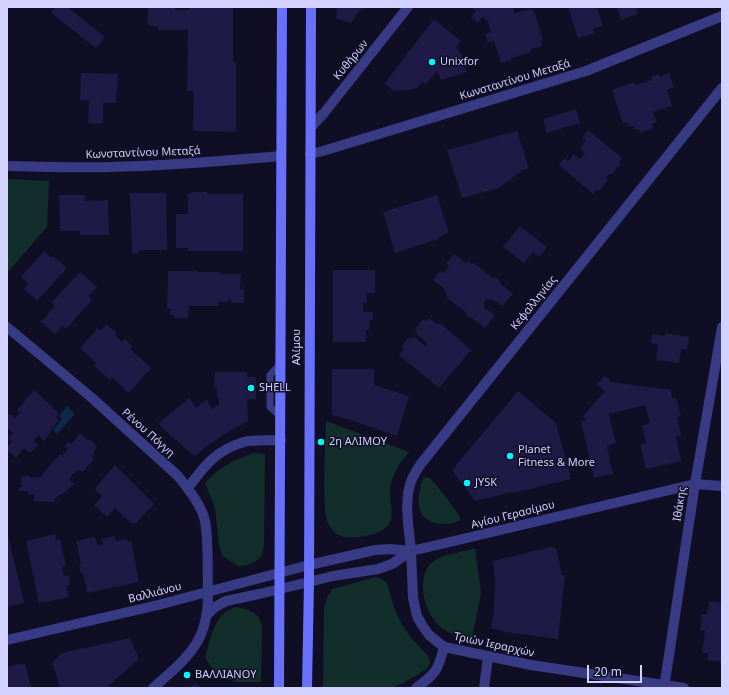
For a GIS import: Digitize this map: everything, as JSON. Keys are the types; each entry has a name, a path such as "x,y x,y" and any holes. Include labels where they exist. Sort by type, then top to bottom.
{"main road":[{"name":"Αλίμου","path":"279,688 281,440 280,156 282,7"},
{"name":"Αλίμου","path":"307,688 309,582 311,7"}],"street":[{"name":"Κυθήρων","path":"311,127 324,113 408,7"},
{"name":"Κωνσταντίνου Μεταξά","path":"310,154 586,71 722,16"},
{"name":"Κεφαλληνίας","path":"411,551 408,508 409,495 412,480 420,465 722,88"},
{"name":"Κωνσταντίνου Μεταξά","path":"7,166 110,167 197,163 280,156"},
{"name":"Ιθάκης","path":"665,687 695,484 722,326"},
{"name":"Ρένου Πόγγη","path":"7,327 92,398 178,476 188,488 204,520 207,544 208,592 206,624 198,642 187,658 153,688"},
{"path":"188,488 205,466 218,454 245,442 281,440"},
{"name":"Αγίου Γερασίμου","path":"309,565 375,550 390,549 411,551 695,484 722,486"},
{"path":"206,616 215,607 226,601 334,576 378,569 392,564 411,551"},
{"name":"Τριών Ιεραρχών","path":"411,551 413,598 417,616 429,635 444,647 531,665 665,687 684,688"},
{"name":"Βαλλιάνου","path":"7,640 208,592 309,565"},
{"path":"416,688 428,680 438,668 444,647"},
{"path":"484,688 488,657"}],"green space":[{"path":"7,179 49,181 47,227 7,273"},
{"path":"326,421 409,452 398,466 393,477 390,489 392,517 389,524 380,532 349,538 335,533 329,525 325,506"},
{"path":"254,453 265,454 264,545 260,558 248,565 238,566 223,556 219,545 215,508 205,483 210,477 227,465"},
{"path":"423,478 430,478 446,497 460,517 459,521 441,524 429,521 424,517 419,506 418,499"},
{"path":"475,548 481,593 472,639 450,633 437,623 427,606 423,586 424,576 434,561 448,555"},
{"path":"376,577 387,583 394,607 401,623 411,638 429,657 430,664 425,670 392,688 323,688 324,609 327,598 332,589"},
{"path":"236,607 256,614 262,626 261,682 237,682 216,675 205,657 218,620 227,611"}],"water":[{"path":"67,406 75,414 57,434 53,430 62,419 59,416"}],"building":[{"path":"56,7 67,7 105,37 96,48 51,13"},
{"path":"148,7 175,7 175,10 189,10 189,7 233,7 233,62 236,62 236,132 193,131 194,91 187,91 188,30 158,30 158,27 149,25 147,23"},
{"path":"337,7 366,7 364,9 362,8 351,23 336,18"},
{"path":"471,7 513,7 515,13 531,9 534,11 543,40 541,41 542,46 530,49 531,52 511,58 512,60 501,63 494,41 488,43 485,34 491,32 488,21 483,17 478,23 471,17 476,11"},
{"path":"568,7 597,7 603,26 593,29 595,33 578,38"},
{"path":"617,7 641,7 636,9 637,14 621,20"},
{"name":"Unixfor","path":"434,19 461,41 456,48 461,53 467,72 441,80 437,71 425,85 422,82 417,88 394,91 384,84"},
{"path":"81,73 118,74 116,103 103,103 103,124 88,123 89,100 80,100"},
{"path":"669,73 674,87 667,90 672,106 653,112 657,122 652,124 653,128 640,133 639,129 635,130 633,126 629,127 627,122 623,123 612,90 634,82 635,85 652,80 651,77 658,74 660,77"},
{"path":"576,109 580,123 547,133 543,119"},
{"path":"588,130 622,158 619,163 620,164 611,175 609,174 606,178 608,180 599,191 597,189 593,194 559,165 565,158 569,161 574,154 580,159 585,153 580,148 586,140 582,138"},
{"path":"517,131 529,168 522,170 499,188 462,198 447,150"},
{"path":"191,192 207,192 207,194 243,194 243,251 188,251 188,248 176,248 176,214 188,214 188,194 191,194"},
{"path":"130,193 166,193 167,250 139,250 139,253 132,254"},
{"path":"59,195 85,195 85,201 108,200 109,235 80,235 80,231 60,231"},
{"path":"437,195 449,233 438,237 439,239 395,253 383,212"},
{"path":"520,226 547,247 539,257 533,252 524,263 503,247"},
{"path":"44,251 52,258 53,256 67,268 37,301 24,289 28,284 21,277"},
{"path":"454,254 466,263 468,261 471,264 474,263 494,279 495,277 513,294 502,306 492,299 487,299 484,302 485,308 495,315 485,328 472,318 471,319 466,315 467,313 447,298 447,294 444,291 445,289 433,280 440,271 443,273 449,266 446,264"},
{"path":"333,270 375,270 375,293 367,293 367,303 363,303 363,312 373,312 373,320 370,320 369,330 366,330 366,342 333,342"},
{"path":"168,271 198,271 220,272 220,274 241,274 240,289 244,289 244,303 231,303 231,300 228,300 227,302 218,302 218,306 189,306 188,318 174,318 174,315 170,315 171,309 167,309"},
{"path":"80,272 97,287 89,296 92,300 66,329 62,326 55,334 41,322 55,306 52,302"},
{"path":"429,318 438,325 440,323 471,350 439,388 399,355 404,349 401,347 409,337 411,339 413,336 425,346 427,343 415,333 417,331 415,329 423,319 426,321"},
{"path":"106,324 117,333 115,335 122,342 125,339 132,346 130,349 151,368 129,393 112,377 110,380 94,366 96,363 80,348 98,328 100,331"},
{"path":"665,333 689,337 687,350 681,349 679,363 656,360 658,344 651,343 652,334 665,336"},
{"path":"332,369 374,369 374,385 409,396 397,436 332,415"},
{"path":"215,372 247,372 247,377 256,377 256,399 247,399 248,421 223,435 194,456 158,424 189,398 196,408 207,399 212,409 219,404 219,398 217,398 217,387 214,388"},
{"path":"605,376 611,382 671,390 672,398 676,398 681,416 677,417 681,436 676,436 681,461 646,469 640,445 646,443 642,426 650,423 645,405 609,414 616,443 607,446 613,474 594,478 581,421 586,420 583,416 605,391 597,384"},
{"path":"34,390 59,413 56,417 59,420 44,441 38,435 33,441 38,445 30,453 24,448 16,458 7,450 12,442 8,438 13,433 7,427 7,417 10,414 15,418 20,413 17,410"},
{"path":"518,391 556,423 571,479 475,501 452,470"},
{"path":"80,433 88,441 91,439 97,447 93,453 95,454 92,457 94,459 83,472 79,470 69,479 74,484 55,498 55,502 34,501 34,494 28,495 28,491 19,491 19,487 22,487 21,476 30,476 30,478 40,477 60,454 62,456 68,449 65,446 69,442 71,444"},
{"path":"115,465 154,504 135,524 132,524 115,508 107,517 94,505 102,496 95,490 95,488"},
{"path":"7,531 24,603 7,607"},
{"path":"55,534 56,540 60,539 66,566 62,567 64,576 68,575 70,585 66,586 69,597 39,603 26,541"},
{"path":"115,536 116,541 127,539 128,542 131,541 139,582 87,593 83,573 81,574 79,564 81,564 76,541 95,537 97,545 103,544 102,539"},
{"path":"551,547 556,548 562,575 565,575 558,639 505,632 491,628 494,611 495,579 493,561"},
{"path":"709,601 722,603 722,662 707,660 708,653 702,653 705,631 700,630 702,614 707,614"},
{"path":"130,638 139,659 106,688 60,688 54,667 51,664 62,653"},
{"path":"25,663 31,688 7,688 7,667"},
{"path":"196,684 201,688 188,688"}],"place":[{"name":"Unixfor","path":"432,62"},
{"name":"SHELL","path":"251,388"},
{"name":"2η ΑΛΙΜΟΥ","path":"321,442"},
{"name":"Planet Fitness & More","path":"510,456"},
{"name":"JYSK","path":"467,483"},
{"name":"ΒΑΛΛΙΑΝΟΥ","path":"187,675"}]}
